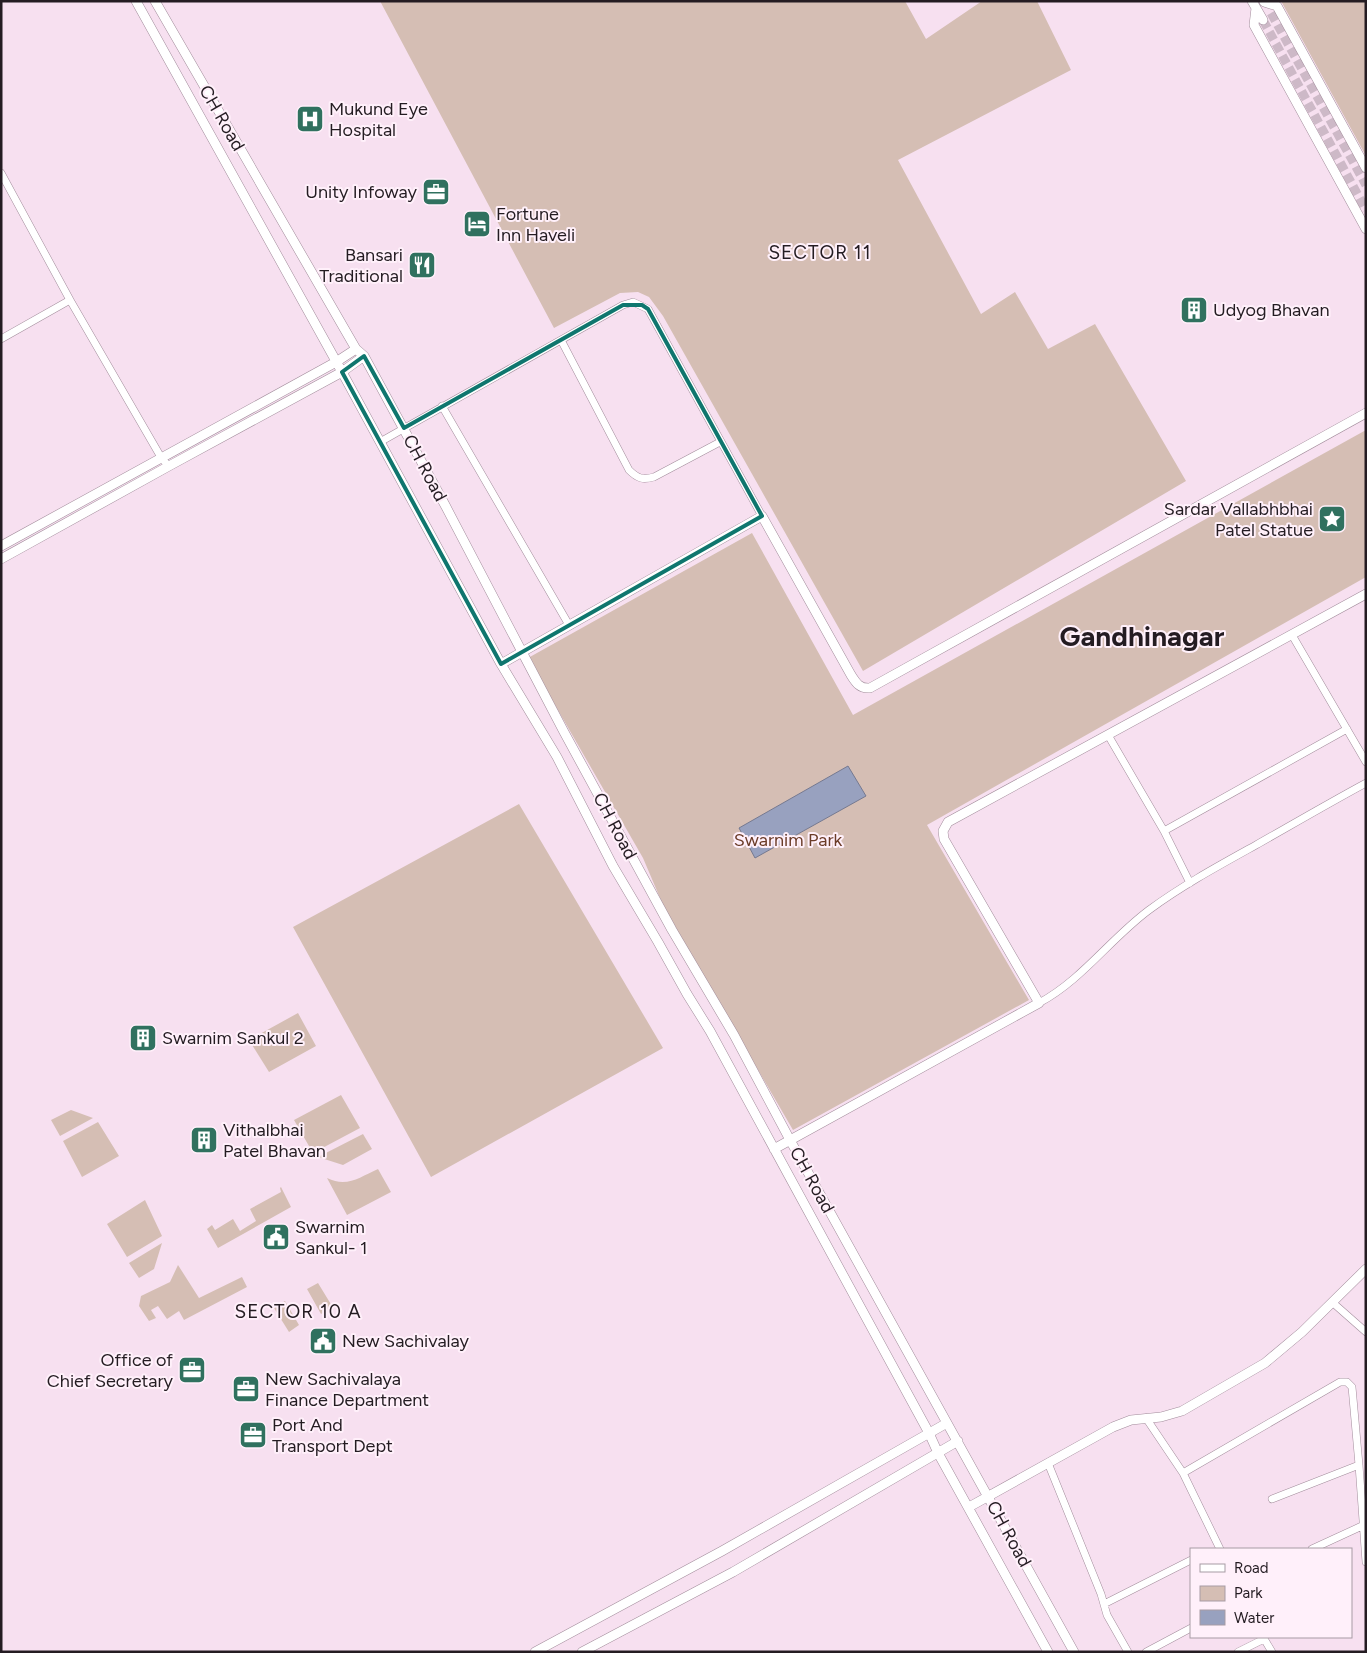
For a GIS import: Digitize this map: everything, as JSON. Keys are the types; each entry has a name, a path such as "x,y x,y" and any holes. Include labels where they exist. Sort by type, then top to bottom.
{"street":[{"name":"CH Road","path":"136,1 342,372 501,664 557,757 613,866 710,1031 1048,1652"},
{"name":"CH Road","path":"155,1 356,348 364,356 523,651 564,732 672,930 727,1022 790,1140 1074,1652"},
{"path":"1264,1 1271,13"},
{"path":"1264,1 1277,6 1366,168"},
{"path":"1254,5 1263,20"},
{"path":"1254,5 1254,25 1366,229"},
{"path":"1,173 70,300 162,458 169,466"},
{"path":"1,339 70,300"},
{"path":"380,442 623,305 633,302 648,309 720,442 851,675 859,686 864,689 870,688 1366,413"},
{"path":"561,340 630,470 638,478 645,480 720,442"},
{"path":"1,546 336,362 356,348"},
{"path":"1,559 342,372 364,356"},
{"path":"442,406 569,625"},
{"path":"501,664 762,516"},
{"path":"1039,1003 944,839 943,831 948,822 1366,594"},
{"path":"1292,635 1366,762"},
{"path":"1164,831 1347,729"},
{"path":"1108,735 1164,831 1190,883"},
{"path":"774,1149 1050,997 1081,973 1129,925 1166,898 1366,783"},
{"path":"969,1507 1113,1427 1131,1420 1169,1415 1182,1410 1265,1363 1279,1353 1366,1269"},
{"path":"1332,1302 1366,1332"},
{"path":"1183,1473 1340,1382 1347,1382 1352,1387 1364,1506 1366,1562"},
{"path":"1146,1418 1183,1473 1219,1547"},
{"path":"535,1652 717,1553 947,1423"},
{"path":"582,1652 733,1572 958,1441"},
{"path":"1048,1463 1111,1623 1128,1652"},
{"path":"1272,1499 1359,1465"},
{"path":"1314,1548 1364,1525"},
{"path":"1104,1604 1190,1561"},
{"path":"1146,1652 1190,1629"},
{"path":"1238,1652 1264,1638 1272,1652"}],"highlighted area":[{"path":"623,305 642,305 648,309 762,516 501,664 342,372 364,356 404,428"}],"green space":[{"path":"380,1 905,1 926,39 982,1 1037,1 1071,70 898,160 981,314 1015,292 1048,349 1095,324 1186,481 863,671 663,316 649,297 638,292 620,293 554,328"},
{"path":"1281,1 1366,1 1366,156"},
{"name":"Swarnim Park","path":"1366,430 1366,577 927,825 1029,1000 793,1130 666,912 643,858 528,658 752,533 853,715"},
{"path":"519,804 663,1048 431,1177 293,927"},
{"path":"298,1013 316,1046 269,1072 249,1040"},
{"path":"341,1095 360,1128 313,1153 294,1120"},
{"path":"71,1110 93,1118 60,1136 51,1120"},
{"path":"98,1122 119,1156 82,1177 63,1141"},
{"path":"363,1134 372,1149 343,1165 318,1157"},
{"path":"378,1169 391,1192 347,1215 327,1178 334,1181 347,1182"},
{"path":"281,1187 291,1207 218,1248 207,1229 212,1225 215,1230 233,1219 240,1231 256,1221 250,1209 281,1192"},
{"path":"145,1200 162,1236 127,1257 107,1224"},
{"path":"162,1243 154,1269 139,1278 129,1263"},
{"path":"178,1265 199,1298 242,1277 247,1287 184,1320 179,1311 167,1319 158,1306 151,1310 156,1318 149,1321 139,1306 141,1296 170,1282"},
{"path":"318,1283 332,1306 321,1314 307,1289"},
{"path":"285,1301 299,1325 289,1332 274,1308"}],"water":[{"path":"848,766 866,796 755,858 739,828"}],"tunnel":[{"path":"1271,13 1366,185"},
{"path":"1263,20 1366,210"}],"place":[{"name":"Mukund Eye Hospital","path":"310,119"},
{"name":"Unity Infoway","path":"436,192"},
{"name":"Fortune Inn Haveli","path":"477,224"},
{"name":"Bansari Traditional","path":"422,265"},
{"name":"Udyog Bhavan","path":"1194,310"},
{"name":"Sardar Vallabhbhai Patel Statue","path":"1332,519"},
{"name":"Swarnim Sankul 2","path":"143,1038"},
{"name":"Vithalbhai Patel Bhavan","path":"204,1140"},
{"name":"Swarnim Sankul- 1","path":"276,1237"},
{"name":"New Sachivalay","path":"323,1341"},
{"name":"Office of Chief Secretary","path":"192,1370"},
{"name":"New Sachivalaya Finance Department","path":"246,1389"},
{"name":"Port And Transport Dept","path":"253,1435"}],"district":[{"name":"SECTOR 11","path":"820,252"},
{"name":"Gandhinagar","path":"1142,636"},
{"name":"SECTOR 10 A","path":"298,1311"}]}
